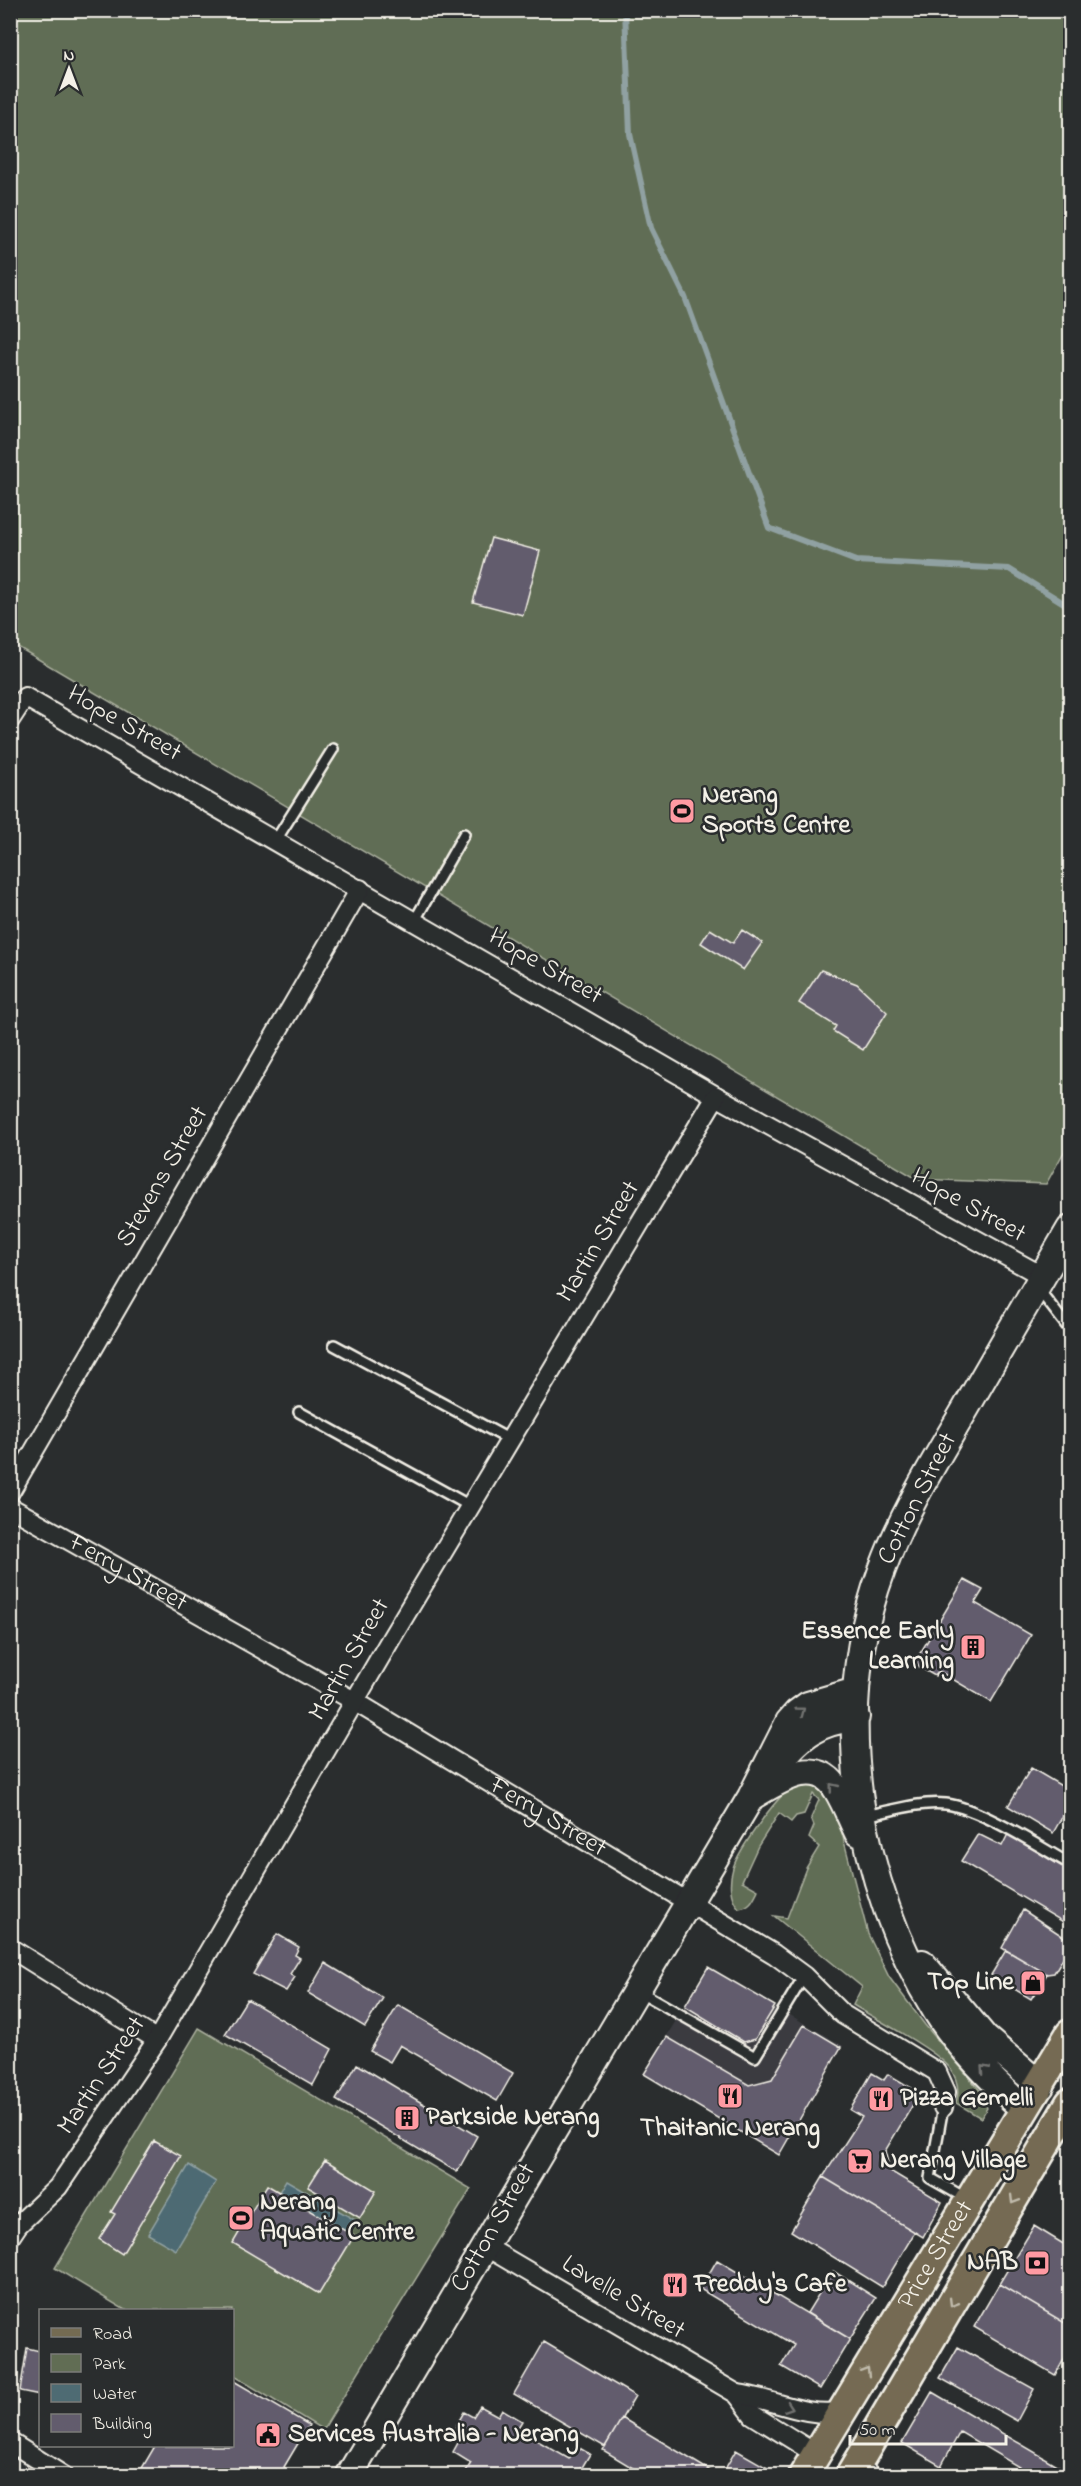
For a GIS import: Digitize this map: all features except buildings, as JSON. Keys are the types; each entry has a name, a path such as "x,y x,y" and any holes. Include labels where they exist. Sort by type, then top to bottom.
{"main road":[{"name":"Price Street","path":"809,2465 1071,2034"},
{"path":"1041,2086 1067,2119"},
{"path":"1025,2110 1067,2119"},
{"name":"Price Street","path":"853,2473 909,2376 1067,2119"},
{"path":"809,2465 842,2444 863,2421 891,2383 909,2376"}],"street":[{"name":"Hope Street","path":"10,720 25,697 1039,1282"},
{"name":"Stevens Street","path":"10,1492 360,889"},
{"name":"Martin Street","path":"10,2237 18,2225 58,2187 157,2040 354,1701 716,1096"},
{"name":"Cotton Street","path":"349,2475 483,2245 751,1797 789,1722 808,1705 856,1691 866,1624 881,1572 911,1502 1071,1229"},
{"name":"Ferry Street","path":"10,1507 354,1701 689,1901 804,1976 843,2014 937,2072 946,2092 943,2107"},
{"path":"856,1691 859,1782 857,1817"},
{"name":"Cotton Street","path":"751,1797 806,1733 828,1722 856,1717"},
{"path":"751,1797 795,1773 812,1772 822,1775 834,1785 857,1817 871,1856 883,1904 942,2020 1005,2091 1025,2110"},
{"path":"895,1931 985,2038 1041,2086"},
{"path":"10,1948 157,2040"},
{"name":"Lavelle Street","path":"483,2245 737,2394 753,2415 809,2465"},
{"name":"Lavelle Street","path":"737,2394 762,2397 805,2413 841,2412"},
{"path":"10,2442 64,2475"}],"lane":[{"path":"276,840 333,748"},
{"path":"415,920 464,834"},
{"path":"1039,1282 1071,1330"},
{"path":"334,1345 510,1440"},
{"path":"299,1412 470,1506"},
{"path":"857,1817 929,1804 953,1805 998,1824 1071,1864"},
{"path":"636,1990 755,2057 804,1976"},
{"name":"Ferry Street","path":"943,2107 930,2178 970,2200"}],"shaded area":[{"path":"708,1967 843,2046 779,2155 644,2074"}],"green space":[{"path":"11,11 1070,11 1070,1141 1046,1184 917,1179 11,643"},
{"path":"805,1783 818,1786 835,1806 868,1934 889,1977 925,2025 989,2101 985,2104 987,2108 981,2118 956,2103 958,2094 954,2076 941,2059 853,2005 862,1987 774,1916 787,1918 806,1868 819,1847 809,1838 814,1826 811,1818 819,1800 813,1794 804,1814 796,1816 791,1822 779,1813 758,1846 742,1881 758,1890 753,1900 749,1905 739,1908 733,1899 732,1873 742,1850 758,1825 784,1793"},
{"path":"199,2028 471,2189 323,2430 234,2376 234,2309 123,2309 55,2268"}],"water":[{"path":"189,2165 216,2182 176,2250 148,2234"},
{"path":"286,2180 355,2220 315,2288 246,2248"}],"waterway":[{"path":"625,10 630,134 651,228 685,297 769,528 856,561 1009,569 1070,607"}],"place":[{"name":"Nerang Sports Centre","path":"682,811"},
{"name":"Essence Early Learning","path":"973,1647"},
{"name":"Top Line","path":"1033,1983"},
{"name":"Thaitanic Nerang","path":"730,2096"},
{"name":"Pizza Gemelli","path":"881,2099"},
{"name":"Parkside Nerang","path":"407,2118"},
{"name":"Nerang Village","path":"860,2161"},
{"name":"Nerang Aquatic Centre","path":"241,2218"},
{"name":"NAB","path":"1037,2263"},
{"name":"Freddy's Cafe","path":"675,2285"},
{"name":"Services Australia - Nerang","path":"268,2435"}]}
